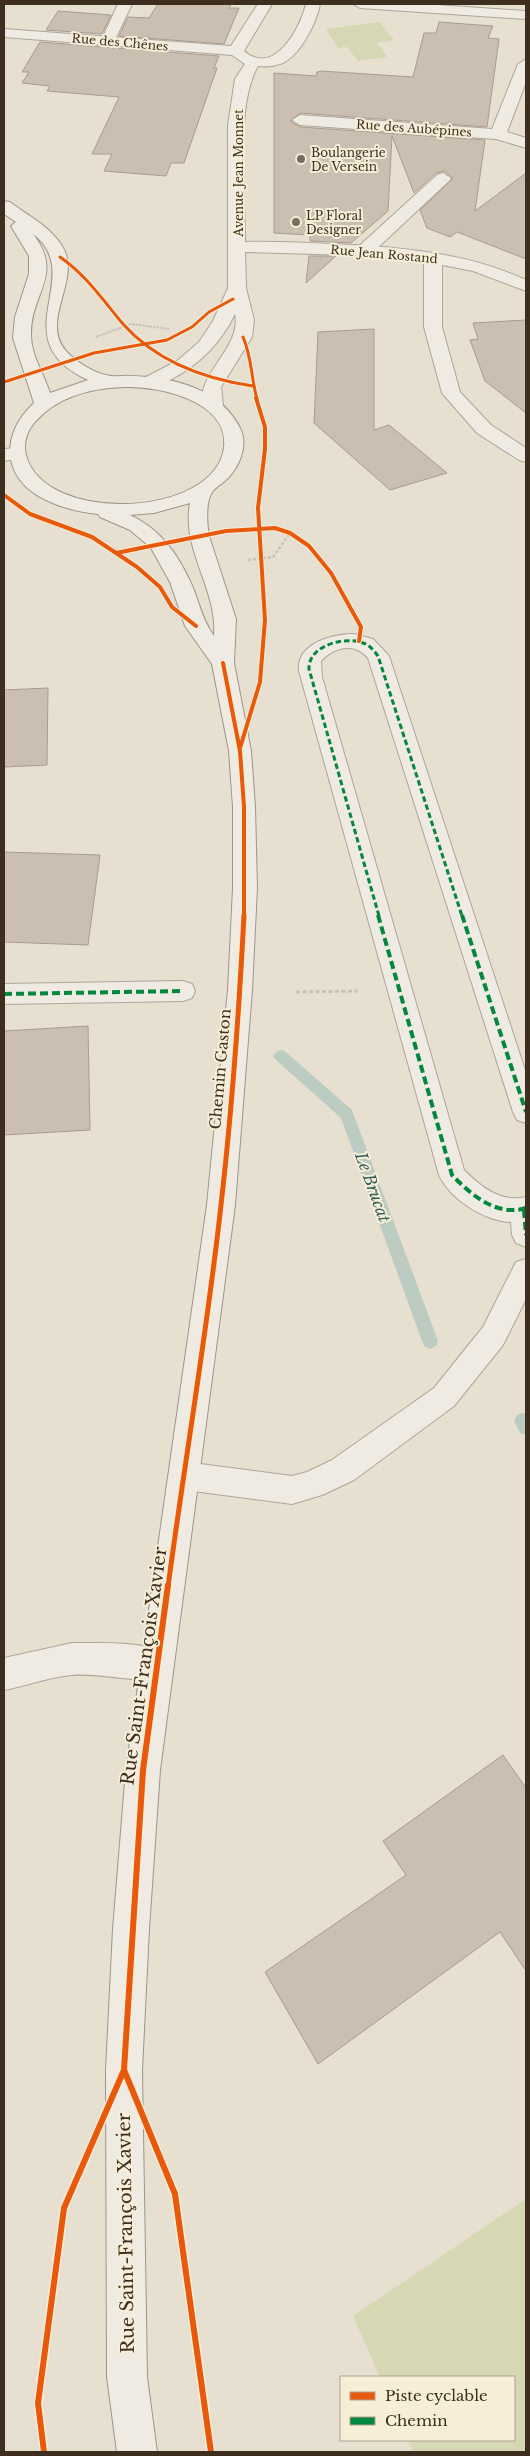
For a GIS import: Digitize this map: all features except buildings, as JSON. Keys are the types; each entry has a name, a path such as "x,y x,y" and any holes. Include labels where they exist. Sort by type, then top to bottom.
{"street":[{"path":"108,41 125,4"},
{"path":"265,4 236,51 245,59 254,61 275,60 285,56 302,28 313,4"},
{"path":"360,4 526,15"},
{"name":"Rue des Chênes","path":"4,33 236,51"},
{"name":"Avenue Jean Monnet","path":"214,405 212,387 243,337 245,320 237,288 236,125 243,78 254,61"},
{"path":"498,134 526,64"},
{"name":"Rue des Aubépines","path":"300,120 498,134 526,143"},
{"path":"364,251 443,178"},
{"name":"Chemin Gaston","path":"5,207 41,230 53,244 60,257 61,271 49,320 50,333 58,353 75,368 110,382"},
{"name":"Chemin Gaston","path":"5,207 33,245 38,257 38,270 22,321 22,339 41,391 43,404"},
{"name":"Rue Jean Rostand","path":"238,247 364,251 433,257 506,276 526,286"},
{"path":"433,257 433,327 451,393 484,429 526,456"},
{"name":"Avenue Jean Monnet","path":"151,382 183,366 206,347 218,332 237,288"},
{"name":"Chemin Gaston","path":"97,509 135,510 172,503 204,489 222,473 232,456 234,438 228,421 214,405 196,395 175,387 151,382 110,382 85,386 62,394 43,404 26,420 16,436 9,455 23,473 40,489 66,502 97,509 138,526 159,544 180,582 196,626 223,663"},
{"name":"Chemin Gaston","path":"186,1476 221,1205 240,990 245,888 244,807 240,751 223,663 226,620 199,536 197,523 197,512 204,489"},
{"path":"525,1218 481,1200 463,1188 452,1176 310,677 309,663 315,653 328,645 359,642 370,647 378,656 526,1112"},
{"path":"4,994 183,991"},
{"path":"186,1476 292,1490 312,1484 343,1470 444,1397 493,1336 526,1271"},
{"name":"Rue Saint-François Xavier","path":"137,2452 127,2377 124,2070 142,1770 186,1476"},
{"path":"4,1674 72,1660 103,1659 157,1664"}],"path":[{"path":"122,320 132,333 156,354 183,366"},
{"path":"283,531 296,537"},
{"path":"260,551 261,567"},
{"path":"296,992 400,991"}],"green space":[{"path":"380,22 394,40 377,43 387,57 358,61 347,47 338,48 326,29"},
{"path":"526,2199 526,2452 413,2452 408,2441 515,2441 515,2376 380,2376 353,2316"}],"waterway":[{"name":"Le Brucat","path":"281,1056 347,1114 430,1341"},
{"name":"Le Brucat","path":"523,1421 526,1427"}],"marked path":[{"path":"526,1112 378,656 368,645 360,642 346,641 332,644 319,651 310,661 311,677 452,1175 476,1196 496,1207 517,1211 526,1208"},
{"path":"4,994 183,991"},
{"path":"524,1210 526,1235"}],"cycle path":[{"path":"60,257 81,273 133,334 158,353 173,362 205,375 253,386"},
{"path":"4,382 94,353 167,340 192,327 209,312 233,299"},
{"path":"240,748 260,682 265,620 258,508 265,449 265,427 253,386 250,353 243,337"},
{"path":"4,495 30,514 92,537 137,567 160,587 172,607 196,626"},
{"path":"116,553 226,531 275,528 290,533 309,546 331,573 361,627 359,641"},
{"path":"44,2452 38,2403 64,2208 124,2070 143,1770 221,1205 240,990 245,888 244,807 240,751 223,663"},
{"path":"124,2070 175,2194 211,2452"}],"place":[{"name":"Boulangerie De Versein","path":"301,159"},
{"name":"LP Floral Designer","path":"296,222"}]}
